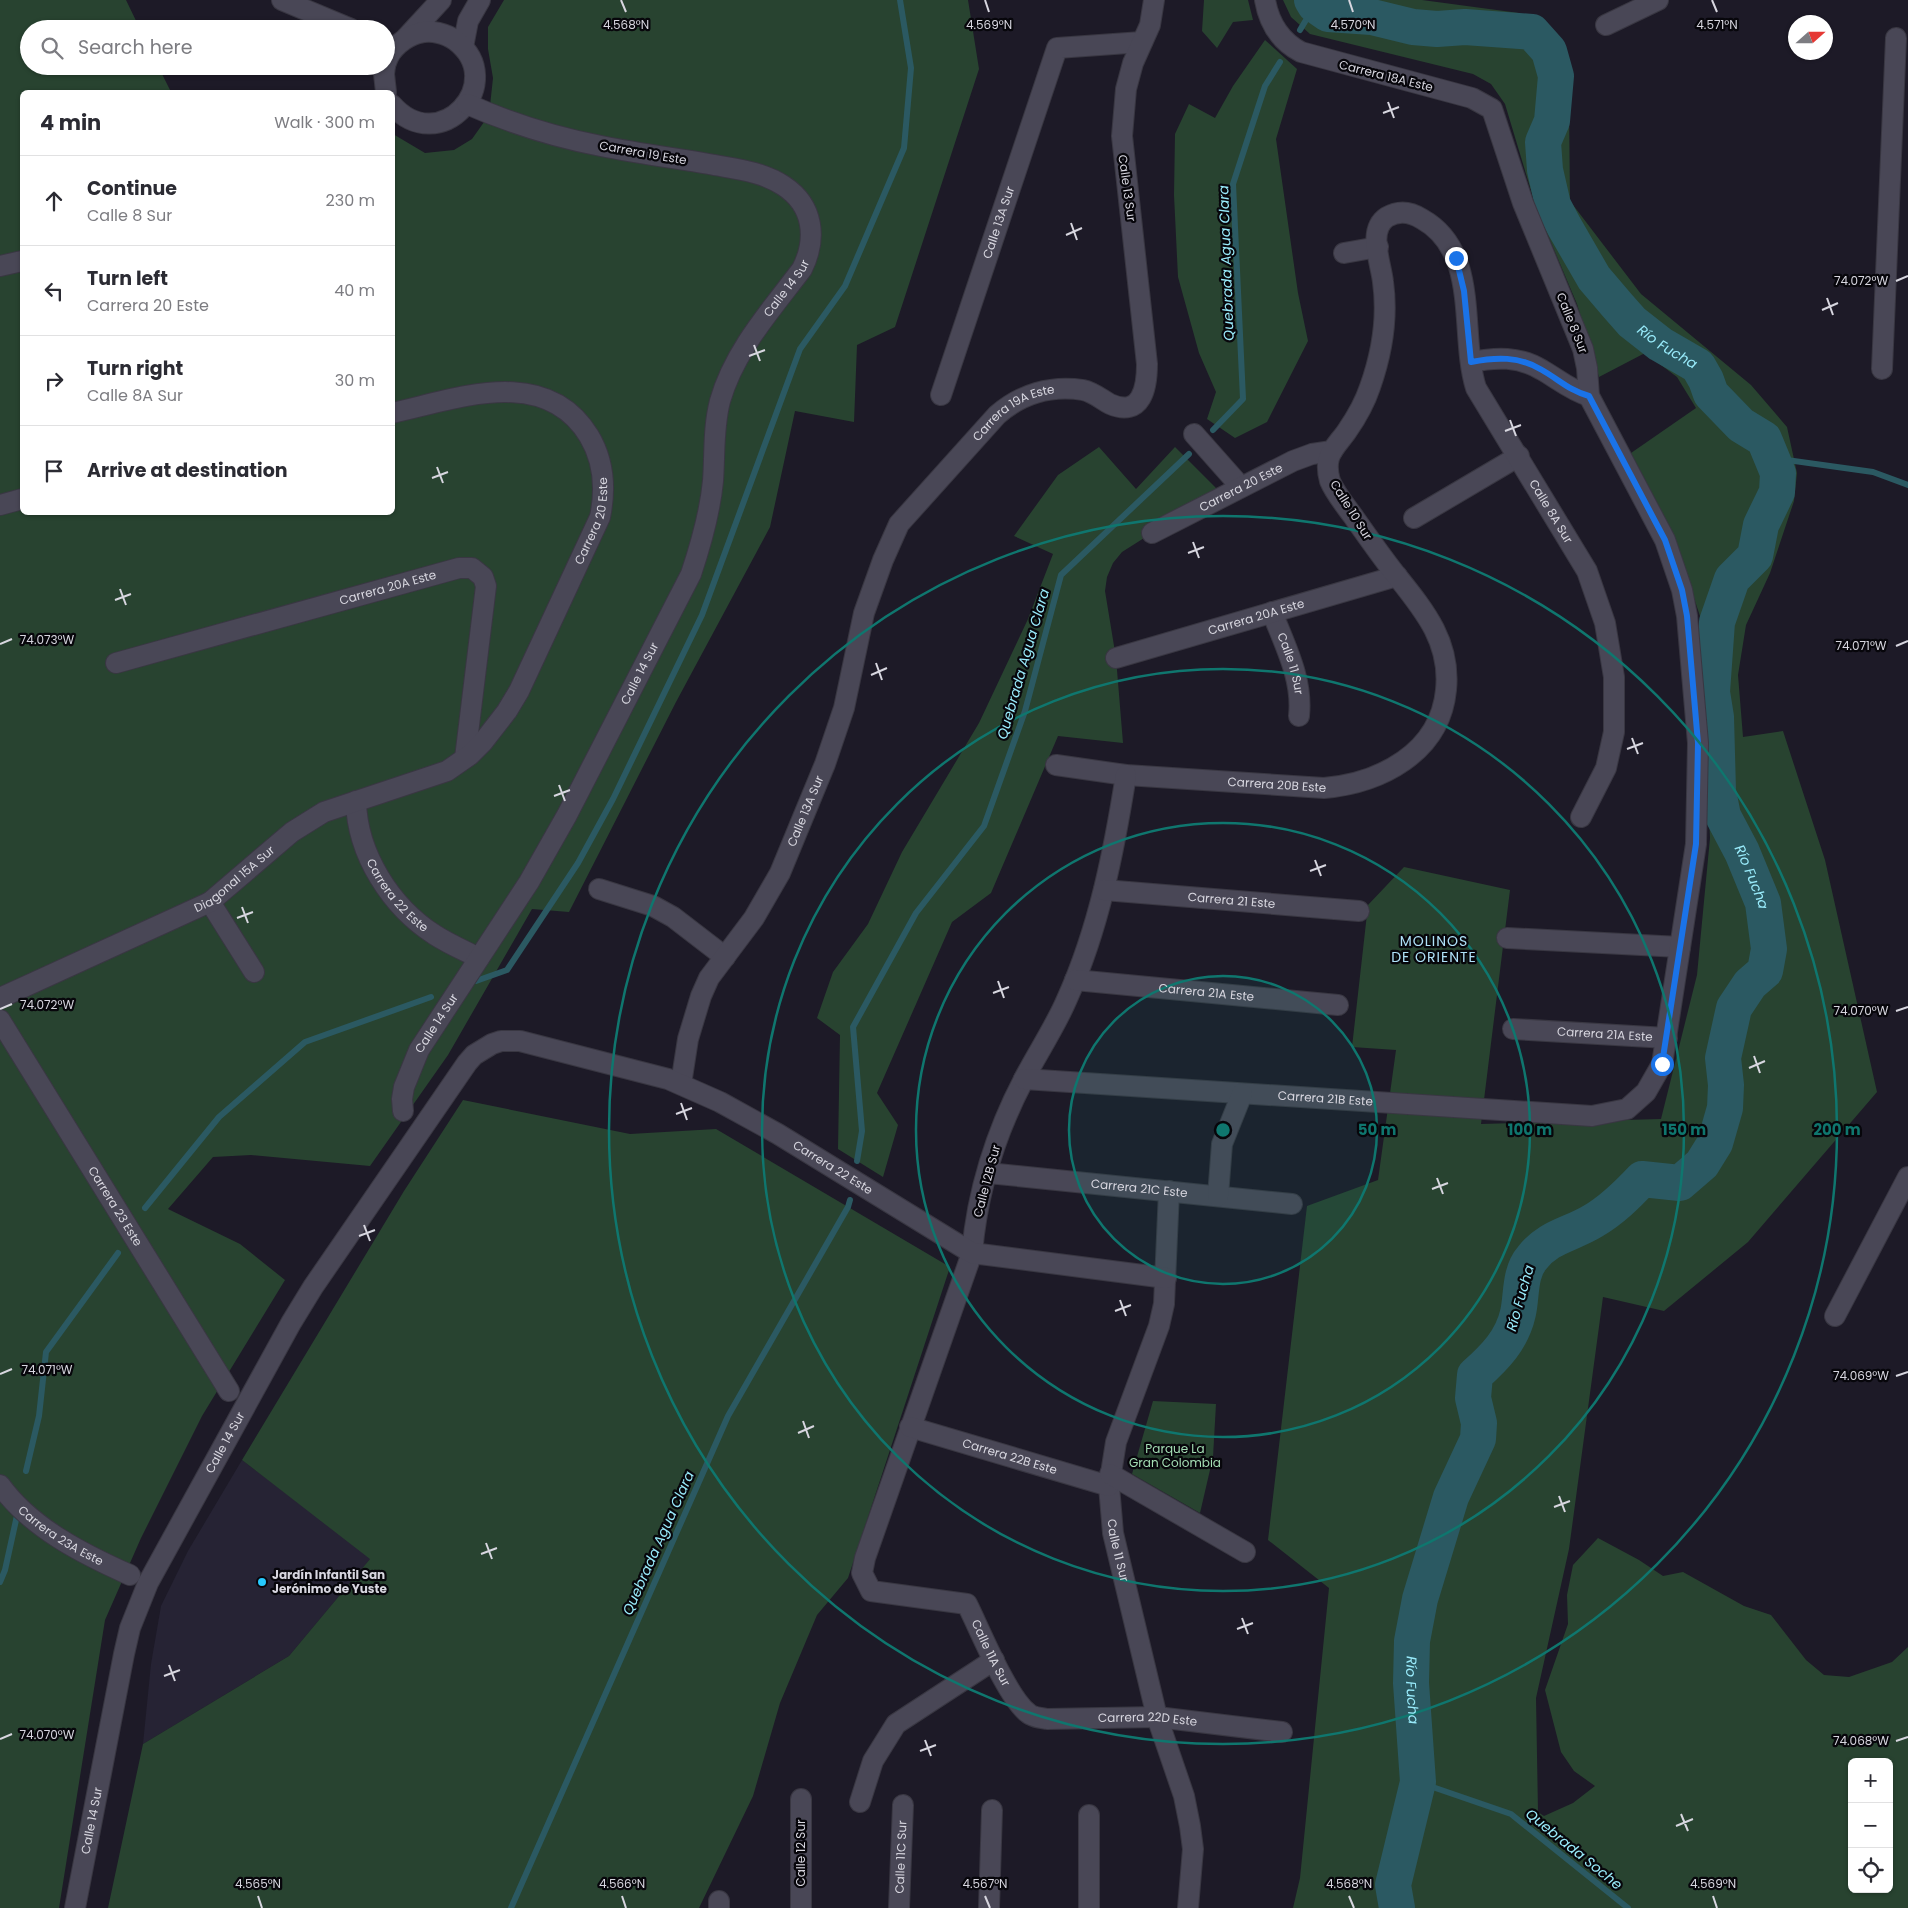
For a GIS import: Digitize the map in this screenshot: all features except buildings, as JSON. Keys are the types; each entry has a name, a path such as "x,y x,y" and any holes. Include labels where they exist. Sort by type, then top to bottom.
{"street":[{"path":"282,0 330,20"},
{"path":"395,49 441,0"},
{"path":"463,47 468,21 480,0"},
{"name":"Calle 13 Sur","path":"1147,381 1147,364 1122,136 1126,89 1142,42 1150,25 1154,0"},
{"name":"Carrera 18A Este","path":"1265,0 1270,19 1282,38 1301,52 1472,98 1492,110"},
{"path":"1606,25 1658,0"},
{"path":"395,50 420,33 436,32 451,37 463,47 471,60 475,75 473,91 467,104 456,116 442,122 427,124 413,121 395,112"},
{"path":"1882,369 1896,38"},
{"name":"Calle 13A Sur","path":"942,395 1057,48 1142,42"},
{"path":"384,75 386,90"},
{"name":"Carrera 19 Este","path":"467,104 533,129 600,146 762,174 786,187 796,196 809,214"},
{"name":"Calle 8 Sur","path":"1492,110 1523,204 1583,349 1588,368 1589,396 1665,540 1677,573 1687,616 1695,693 1698,794 1696,844 1662,1064 1646,1092 1627,1109"},
{"name":"Calle 8A Sur","path":"1378,251 1378,227 1384,220 1402,212 1412,214 1438,231 1456,258 1464,291 1471,362 1476,388 1587,571 1605,623 1610,650 1615,704 1611,750 1599,785 1582,817"},
{"name":"Calle 14 Sur","path":"403,1111 404,1087 419,1050 529,882 567,815 691,574 700,548 710,502 714,439 720,401 743,349 802,269 809,256 811,242 809,214"},
{"path":"1332,451 1354,420 1370,388 1385,325 1385,302 1378,251 1344,253"},
{"path":"0,266 20,261"},
{"path":"1471,362 1492,358 1516,359 1531,364 1568,388 1589,396"},
{"name":"Carrera 19A Este","path":"900,524 997,415 1011,403 1039,392 1069,389 1085,390 1110,403 1129,406 1141,398 1147,381"},
{"name":"Carrera 20 Este","path":"395,412 492,392 528,393 555,404 578,422 594,446 603,473 603,502 600,517 519,691 507,711 483,742 466,758"},
{"path":"1194,434 1241,487"},
{"name":"Carrera 20 Este","path":"1152,533 1293,461 1312,454 1332,451"},
{"name":"Calle 10 Sur","path":"1332,451 1328,465 1333,487 1429,617 1436,630 1445,660 1446,683 1443,706 1438,721 1418,748"},
{"path":"1414,518 1519,456"},
{"path":"0,505 20,500"},
{"name":"Calle 13A Sur","path":"681,1084 694,1017 710,978 763,903 790,850 841,718 864,613 877,575 900,524"},
{"name":"Carrera 20A Este","path":"116,663 286,614 459,568 472,568 483,577 486,586 466,758"},
{"name":"Carrera 20A Este","path":"1116,658 1397,576"},
{"name":"Calle 11 Sur","path":"1272,612 1298,679 1300,691 1299,716"},
{"name":"Carrera 20B Este","path":"1126,775 1324,788 1342,786 1378,776 1406,760 1418,748"},
{"name":"Diagonal 15A Sur","path":"0,998 210,902 292,832 324,812 447,771 466,758"},
{"path":"1056,765 1126,775"},
{"name":"Calle 12B Sur","path":"967,1604 871,1591 862,1573 865,1558 910,1427 972,1253 974,1232 988,1173 1007,1115 1075,980 1104,890 1115,844 1126,775"},
{"name":"Carrera 22 Este","path":"356,801 356,816 361,836 372,862 389,892 408,913 435,935 479,958"},
{"path":"599,889 653,906 673,917 725,957"},
{"name":"Carrera 21 Este","path":"1104,890 1359,911"},
{"path":"210,902 254,972"},
{"path":"1507,938 1680,947"},
{"name":"Carrera 21A Este","path":"1075,980 1338,1005"},
{"name":"Carrera 23 Este","path":"0,1020 229,1392"},
{"name":"Carrera 21A Este","path":"1513,1029 1667,1038"},
{"name":"Calle 14 Sur","path":"76,1908 124,1654 130,1628 148,1583 291,1322 313,1286 467,1063 483,1049 502,1040"},
{"name":"Carrera 22 Este","path":"502,1040 532,1043 681,1084 720,1102 778,1134 972,1253 1166,1278"},
{"name":"Carrera 21B Este","path":"1024,1079 1592,1116 1627,1109"},
{"path":"1218,1196 1222,1144 1242,1094"},
{"name":"Carrera 21C Este","path":"988,1173 1292,1204"},
{"path":"1835,1316 1908,1177"},
{"name":"Calle 11 Sur","path":"1170,1192 1166,1278 1159,1326 1116,1442 1109,1480 1113,1533 1157,1718 1184,1796 1190,1826 1193,1849 1188,1908"},
{"name":"Carrera 22B Este","path":"910,1427 1109,1480 1245,1552"},
{"name":"Carrera 23A Este","path":"0,1486 23,1510 65,1542 130,1575"},
{"name":"Calle 11A Sur","path":"967,1604 994,1660 1018,1700"},
{"path":"860,1802 873,1761 896,1724 994,1660"},
{"name":"Carrera 22D Este","path":"1018,1700 1029,1714 1047,1719 1157,1718 1282,1732"},
{"name":"Calle 12 Sur","path":"800,1799 800,1908"},
{"name":"Calle 11C Sur","path":"899,1908 903,1805"},
{"path":"989,1908 992,1810"},
{"path":"1089,1815 1089,1908"}],"shaded area":[{"name":"Jardín Infantil San Jerónimo de Yuste","path":"242,1460 371,1558 289,1656 143,1744 151,1664 161,1606 188,1551"}],"green space":[{"path":"0,0 126,0 136,20 20,20 20,75 162,75 170,90 20,90 20,515 395,515 395,135 425,153 454,150 472,139 489,115 493,78 488,49 488,27 504,0 968,0 979,69 895,327 857,345 854,422 795,411 770,527 676,702 569,912 532,909 448,1055 370,1166 251,1155 213,1157 168,1209 240,1244 285,1280 202,1416 141,1538 105,1620 59,1908 0,1908"},
{"path":"1204,0 1248,0 1253,20 1233,22 1217,48 1202,31"},
{"path":"1283,0 1422,0 1519,13 1563,47 1569,103 1570,201 1641,294 1751,385 1787,427 1797,473 1794,501 1770,573 1746,625 1738,675 1743,737 1783,731 1825,860 1877,1092 1748,1242 1664,1311 1603,1297 1569,1549 1536,1698 1538,1812 1544,1816 1573,1803 1595,1786 1574,1771 1561,1752 1545,1690 1568,1624 1567,1595 1573,1565 1598,1538 1639,1560 1663,1576 1683,1572 1744,1606 1771,1615 1806,1660 1824,1675 1849,1677 1892,1662 1908,1647 1908,1908 1293,1908 1300,1878 1329,1588 1268,1540 1307,1206 1378,1180 1396,1050 1352,1047 1368,905 1404,867 1510,890 1481,1124 1661,1119 1697,975 1710,838 1701,619 1671,529 1631,453 1696,408 1677,377 1645,353 1599,377 1577,304 1536,207 1505,104 1491,84 1473,74 1310,34 1291,17"},
{"path":"1265,40 1297,69 1276,139 1298,293 1308,341 1267,422 1235,438 1207,419 1216,392 1199,353 1178,277 1174,195 1175,134 1189,104 1215,118 1233,86"},
{"path":"1099,447 1136,489 1175,447 1224,496 1152,533 1122,552 1113,563 1107,577 1105,591 1116,658 1123,743 1058,736 991,893 952,922 877,1093 898,1125 883,1177 838,1149 840,1035 817,1018 833,972 868,924 902,852 979,723 1028,619 1053,554 1014,536 1058,475"},
{"path":"463,1100 630,1134 716,1129 950,1267 848,1578 817,1615 780,1703 753,1796 699,1908 108,1908 143,1744 289,1656 370,1559 242,1460 404,1191"},
{"name":"Parque La Gran Colombia","path":"1153,1401 1216,1404 1213,1457 1200,1513 1132,1474"}],"waterway":[{"path":"476,981 507,970 578,863 613,799 702,615 800,349 845,286 904,148 911,68 900,0"},
{"name":"Río Fucha","path":"1312,0 1315,5 1328,14 1372,17 1413,27 1437,29 1465,27 1532,32 1549,51 1556,76 1552,121 1543,142 1545,170 1553,205 1564,226 1594,278 1632,322 1660,344 1698,366 1711,394 1741,425 1764,439 1778,473 1777,492 1761,525 1755,556 1732,579 1717,622 1712,692 1716,717 1718,791 1723,816 1742,852 1763,903 1769,949 1765,971 1750,984 1734,1008 1723,1058 1726,1085 1725,1108 1715,1143 1702,1164 1680,1183 1642,1179 1619,1202 1600,1217 1545,1245 1532,1258 1525,1271 1518,1313 1512,1332 1496,1355 1475,1375 1473,1398 1479,1423 1478,1439 1451,1497 1420,1599 1412,1641 1411,1683 1418,1782 1393,1885 1397,1908"},
{"name":"Quebrada Agua Clara","path":"1300,30 1315,5"},
{"name":"Quebrada Agua Clara","path":"1213,430 1243,399 1233,184 1265,86 1280,62"},
{"name":"Quebrada Agua Clara","path":"857,1161 862,1131 853,1027 916,913 984,826 1025,711 1061,575 1189,454"},
{"path":"1773,458 1873,472 1908,485"},
{"path":"145,1208 219,1117 305,1042 431,997"},
{"name":"Quebrada Agua Clara","path":"511,1908 728,1416 848,1207 850,1200"},
{"path":"26,1471 39,1416 46,1352 118,1253"},
{"path":"0,1582 5,1570 18,1511"},
{"name":"Quebrada Soche","path":"1418,1782 1511,1814 1628,1908"}],"place":[{"name":"Jardín Infantil San Jerónimo de Yuste","path":"262,1582"}],"district":[{"name":"MOLINOS DE ORIENTE","path":"1434,950"}],"route":[{"path":"1456,258 1464,291 1471,362 1492,358 1516,359 1542,370 1568,388 1589,396 1665,540 1682,590 1687,616 1698,743 1696,844 1662,1064"}]}
